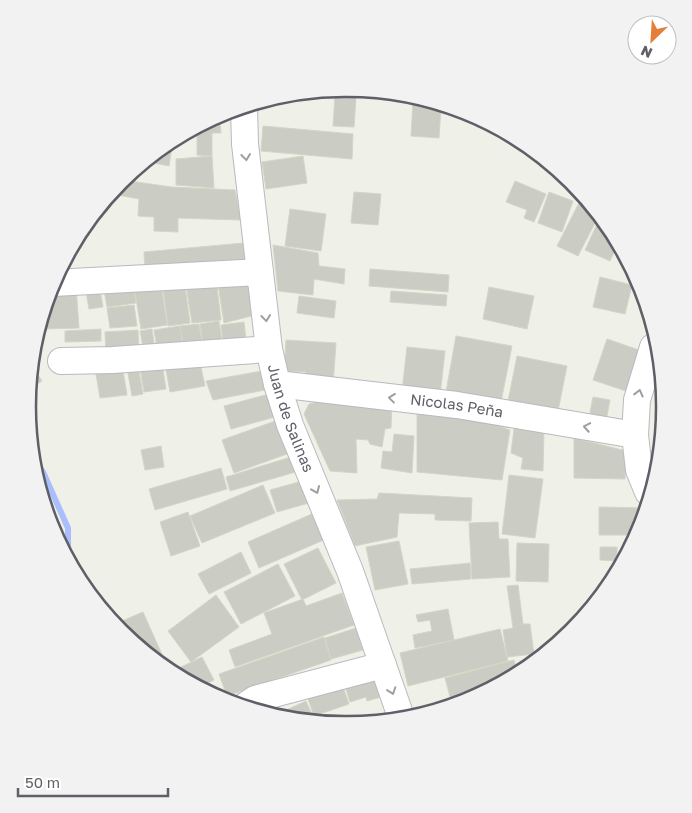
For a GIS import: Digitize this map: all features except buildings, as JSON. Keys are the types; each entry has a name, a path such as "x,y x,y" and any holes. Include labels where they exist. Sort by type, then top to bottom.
{"street":[{"name":"Juan de Salinas","path":"244,114 244,144 269,349 277,384 290,425 350,571 399,711"},
{"path":"62,282 260,272"},
{"path":"61,361 113,360 269,349"},
{"path":"645,486 638,470 635,435 637,400 651,354"},
{"name":"Nicolas Peña","path":"277,384 456,405 635,435"},
{"path":"252,702 383,665"}],"waterway":[{"path":"44,473 68,528 68,543"}]}
